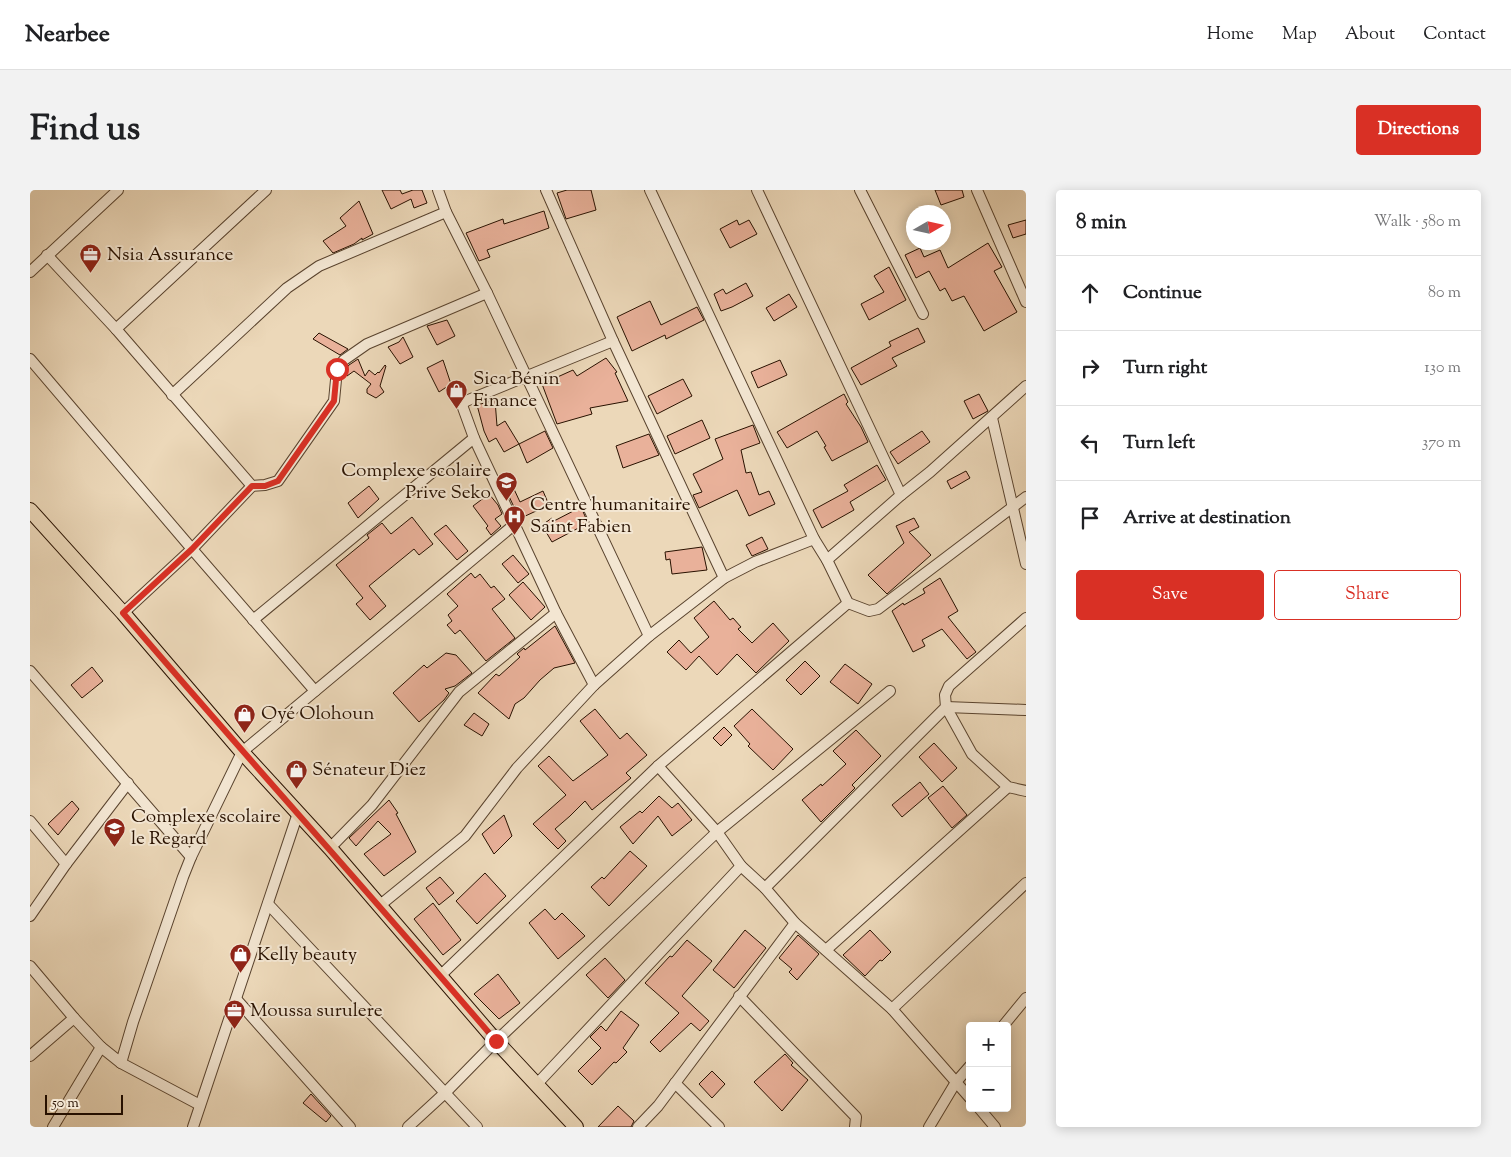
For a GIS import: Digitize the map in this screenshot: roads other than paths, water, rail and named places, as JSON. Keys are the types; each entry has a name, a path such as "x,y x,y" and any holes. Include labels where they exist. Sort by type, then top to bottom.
{"main road":[{"path":"30,510 123,613 242,752 330,848 496,1041 576,1127"}],"street":[{"path":"30,272 118,190"},
{"path":"116,329 266,190"},
{"path":"438,190 446,212 487,293 649,636"},
{"path":"546,190 613,342 724,578"},
{"path":"650,190 814,539 827,560 848,603 869,611 878,609 1014,508 1026,497"},
{"path":"757,190 901,495"},
{"path":"860,190 923,314"},
{"path":"977,190 1026,302"},
{"path":"172,395 288,288 306,274 319,266 446,212"},
{"path":"47,255 116,329 252,486"},
{"path":"123,613 192,549 252,486 265,486 278,481 334,401 337,369 344,360 367,344 487,293"},
{"path":"594,685 556,613 474,438 462,405 466,401 613,342"},
{"path":"30,359 252,620 315,691"},
{"path":"827,560 992,418 1026,386"},
{"path":"992,418 1026,564"},
{"path":"252,620 474,438"},
{"path":"121,1063 133,1022 191,857 242,752 515,524"},
{"path":"379,906 465,836 517,768 594,685 649,636 724,578 755,562 814,539"},
{"path":"440,976 658,766 848,603"},
{"path":"330,848 372,805 459,692 556,613"},
{"path":"1026,618 949,686 945,695 946,707 972,754 1008,787 1026,792"},
{"path":"30,672 191,857"},
{"path":"408,1127 446,1092 496,1041 718,832 890,691"},
{"path":"765,888 946,707 1026,710"},
{"path":"658,766 718,832 741,866 765,888 795,923 892,1009 966,1093"},
{"path":"30,916 66,864 128,783"},
{"path":"826,950 1008,787"},
{"path":"193,1127 298,813"},
{"path":"30,821 66,864"},
{"path":"536,1085 741,866"},
{"path":"892,1009 1026,882"},
{"path":"268,904 477,1127"},
{"path":"638,1127 675,1084 795,923"},
{"path":"30,966 74,1018 102,1047 121,1063 200,1105"},
{"path":"739,996 856,1116 855,1127"},
{"path":"1006,1022 1026,998"},
{"path":"237,1000 350,1127"},
{"path":"30,1056 74,1018"},
{"path":"53,1127 102,1047"},
{"path":"929,1127 956,1082 969,1067"},
{"path":"675,1084 719,1127"},
{"path":"982,1112 995,1127"}],"place":[{"name":"Nsia Assurance","path":"91,274"},
{"name":"Sica Bénin Finance","path":"457,409"},
{"name":"Complexe scolaire Prive Seko","path":"507,501"},
{"name":"Centre humanitaire Saint Fabien","path":"514,535"},
{"name":"Oyé Olohoun","path":"245,733"},
{"name":"Sénateur Diez","path":"296,789"},
{"name":"Complexe scolaire le Regard","path":"115,847"},
{"name":"Kelly beauty","path":"241,974"},
{"name":"Moussa surulere","path":"234,1030"}]}
